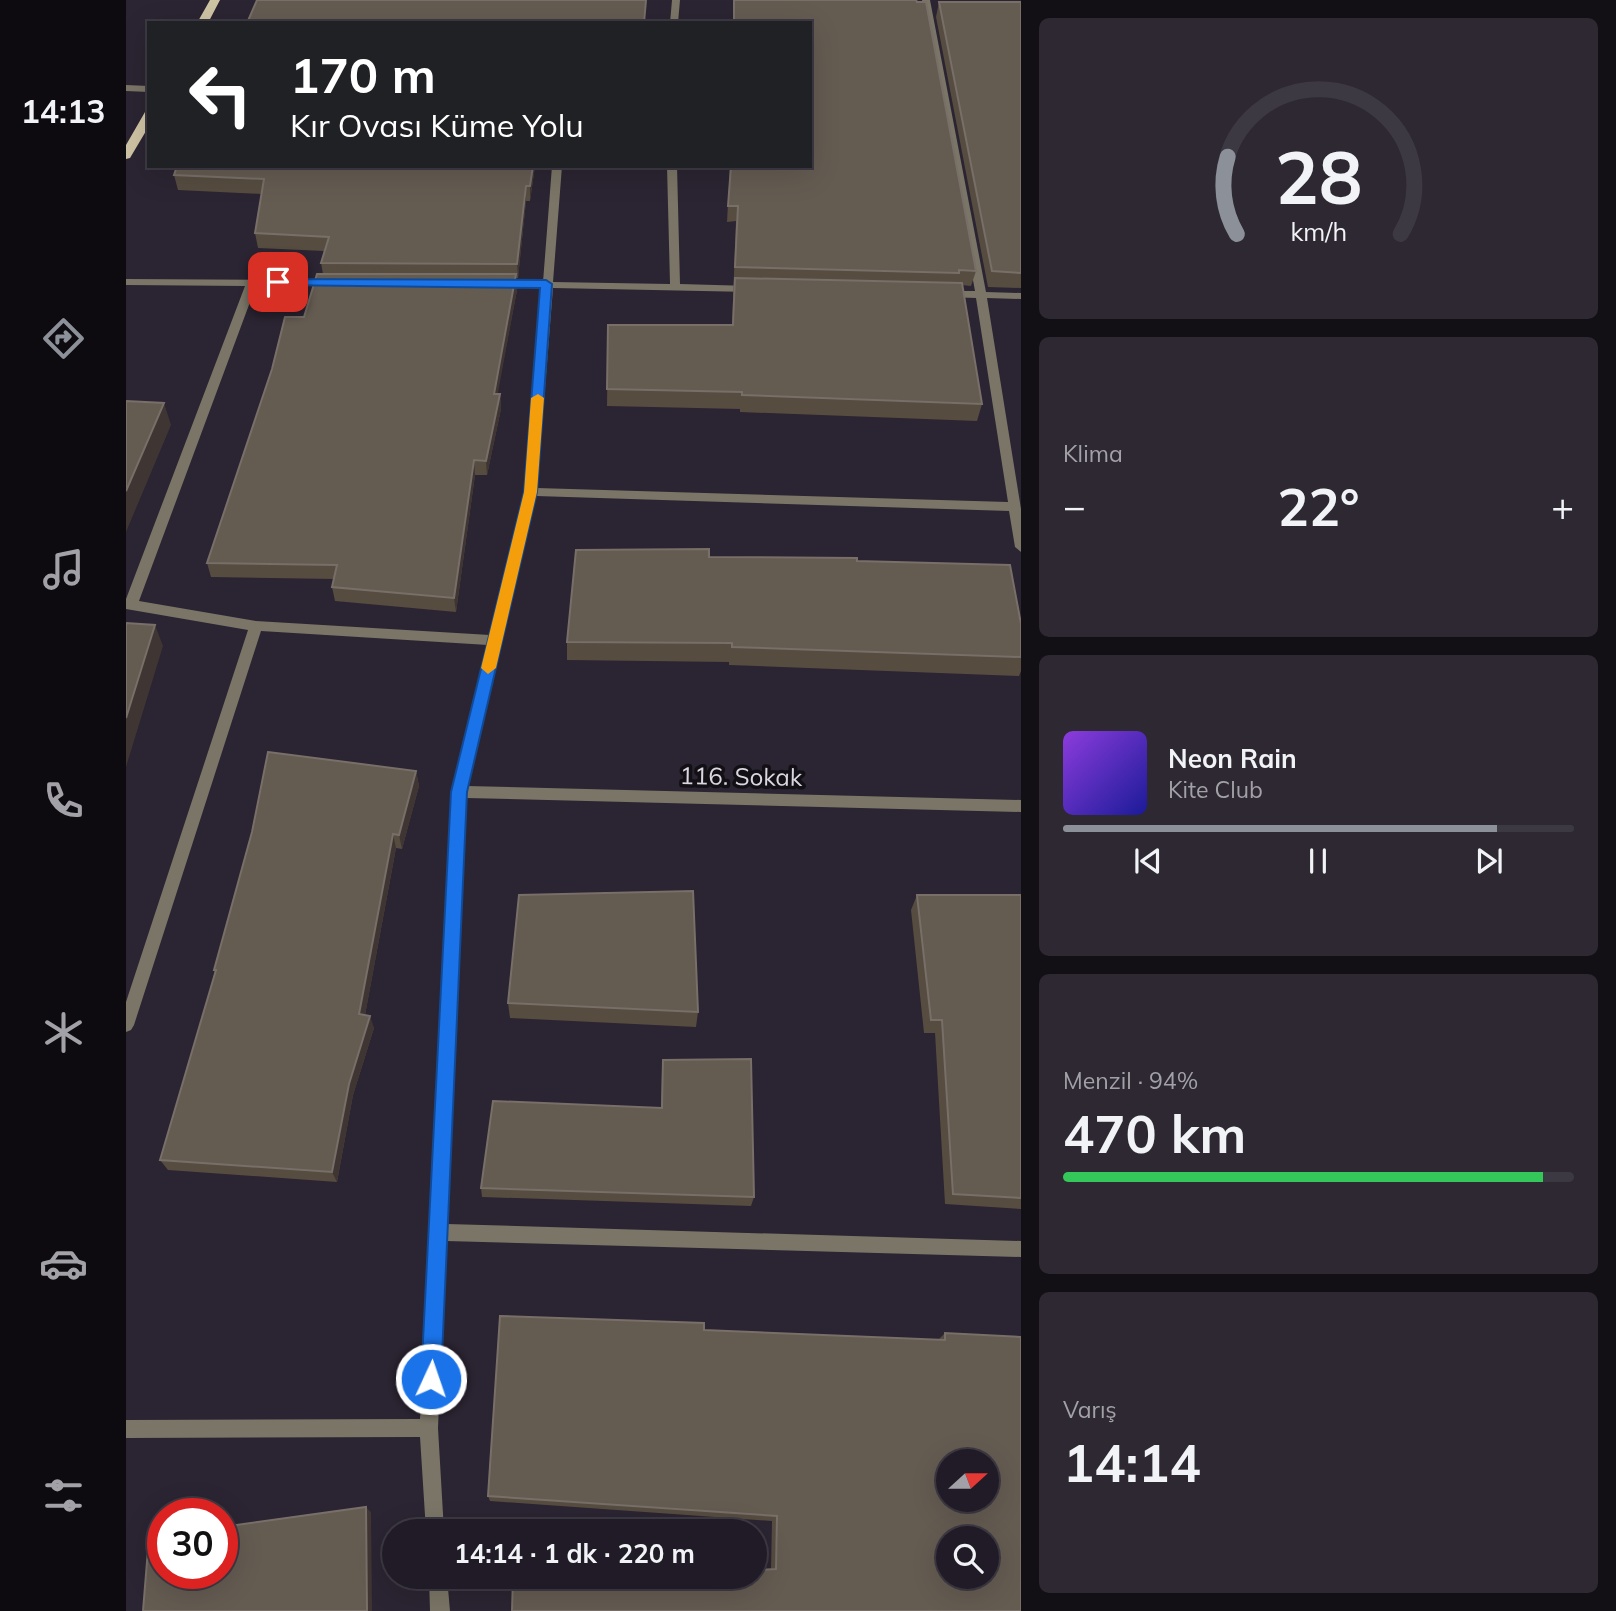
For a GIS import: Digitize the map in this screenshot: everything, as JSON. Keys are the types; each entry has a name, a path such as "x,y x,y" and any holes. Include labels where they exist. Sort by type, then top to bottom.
{"main road":[{"path":"203,21 215,0"},
{"path":"126,155 147,118"}],"street":[{"path":"674,21 676,0"},
{"path":"926,0 981,295 1021,547"},
{"path":"126,88 147,89"},
{"path":"434,1519 429,1428 459,792 531,492 557,168"},
{"path":"672,168 675,286"},
{"path":"126,282 345,283"},
{"path":"252,282 129,604 256,626 495,640"},
{"path":"479,284 758,289"},
{"path":"939,293 1021,296"},
{"path":"531,492 1014,507"},
{"path":"126,1024 256,626"},
{"name":"116. Sokak","path":"459,792 1021,806"},
{"path":"438,1232 1021,1250"},
{"path":"126,1429 429,1428"},
{"path":"439,1589 440,1611"}],"building":[{"path":"257,0 646,0 644,21 248,21"},
{"path":"734,0 926,2 976,271 959,270 959,273 735,267 738,206 728,206 731,168 812,168 812,21 734,21"},
{"path":"939,2 1021,2 1021,273 992,271"},
{"path":"176,168 533,168 530,186 526,186 517,264 321,263 329,237 255,233 264,179 174,175"},
{"path":"317,274 516,274 494,394 500,394 486,461 474,460 454,598 332,587 337,565 207,563 272,369 285,317 304,317"},
{"path":"735,278 962,283 982,404 742,395 742,392 607,389 608,325 733,325"},
{"path":"126,401 164,403 126,491"},
{"path":"709,549 709,557 857,558 857,561 1010,565 1021,624 1021,657 732,647 732,643 567,642 576,550"},
{"path":"126,623 155,625 126,718"},
{"path":"268,752 416,771 399,835 393,834 359,1014 370,1016 349,1084 332,1172 160,1160 216,970 252,832"},
{"path":"693,891 698,1012 508,1003 519,895"},
{"path":"917,895 1021,895 1021,1198 953,1194 942,1020 931,1020"},
{"path":"751,1059 754,1197 481,1188 493,1101 662,1108 663,1060"},
{"path":"500,1316 704,1323 704,1330 945,1340 945,1333 1021,1337 1021,1611 512,1611 513,1589 767,1589 767,1569 776,1569 777,1516 488,1496"},
{"path":"366,1507 367,1611 143,1611 147,1562 147,1589 238,1589 238,1525"}],"slow traffic":[{"path":"488,668 531,492 538,398"}],"route":[{"path":"278,282 546,284 531,492 459,792 431,1379"}]}
